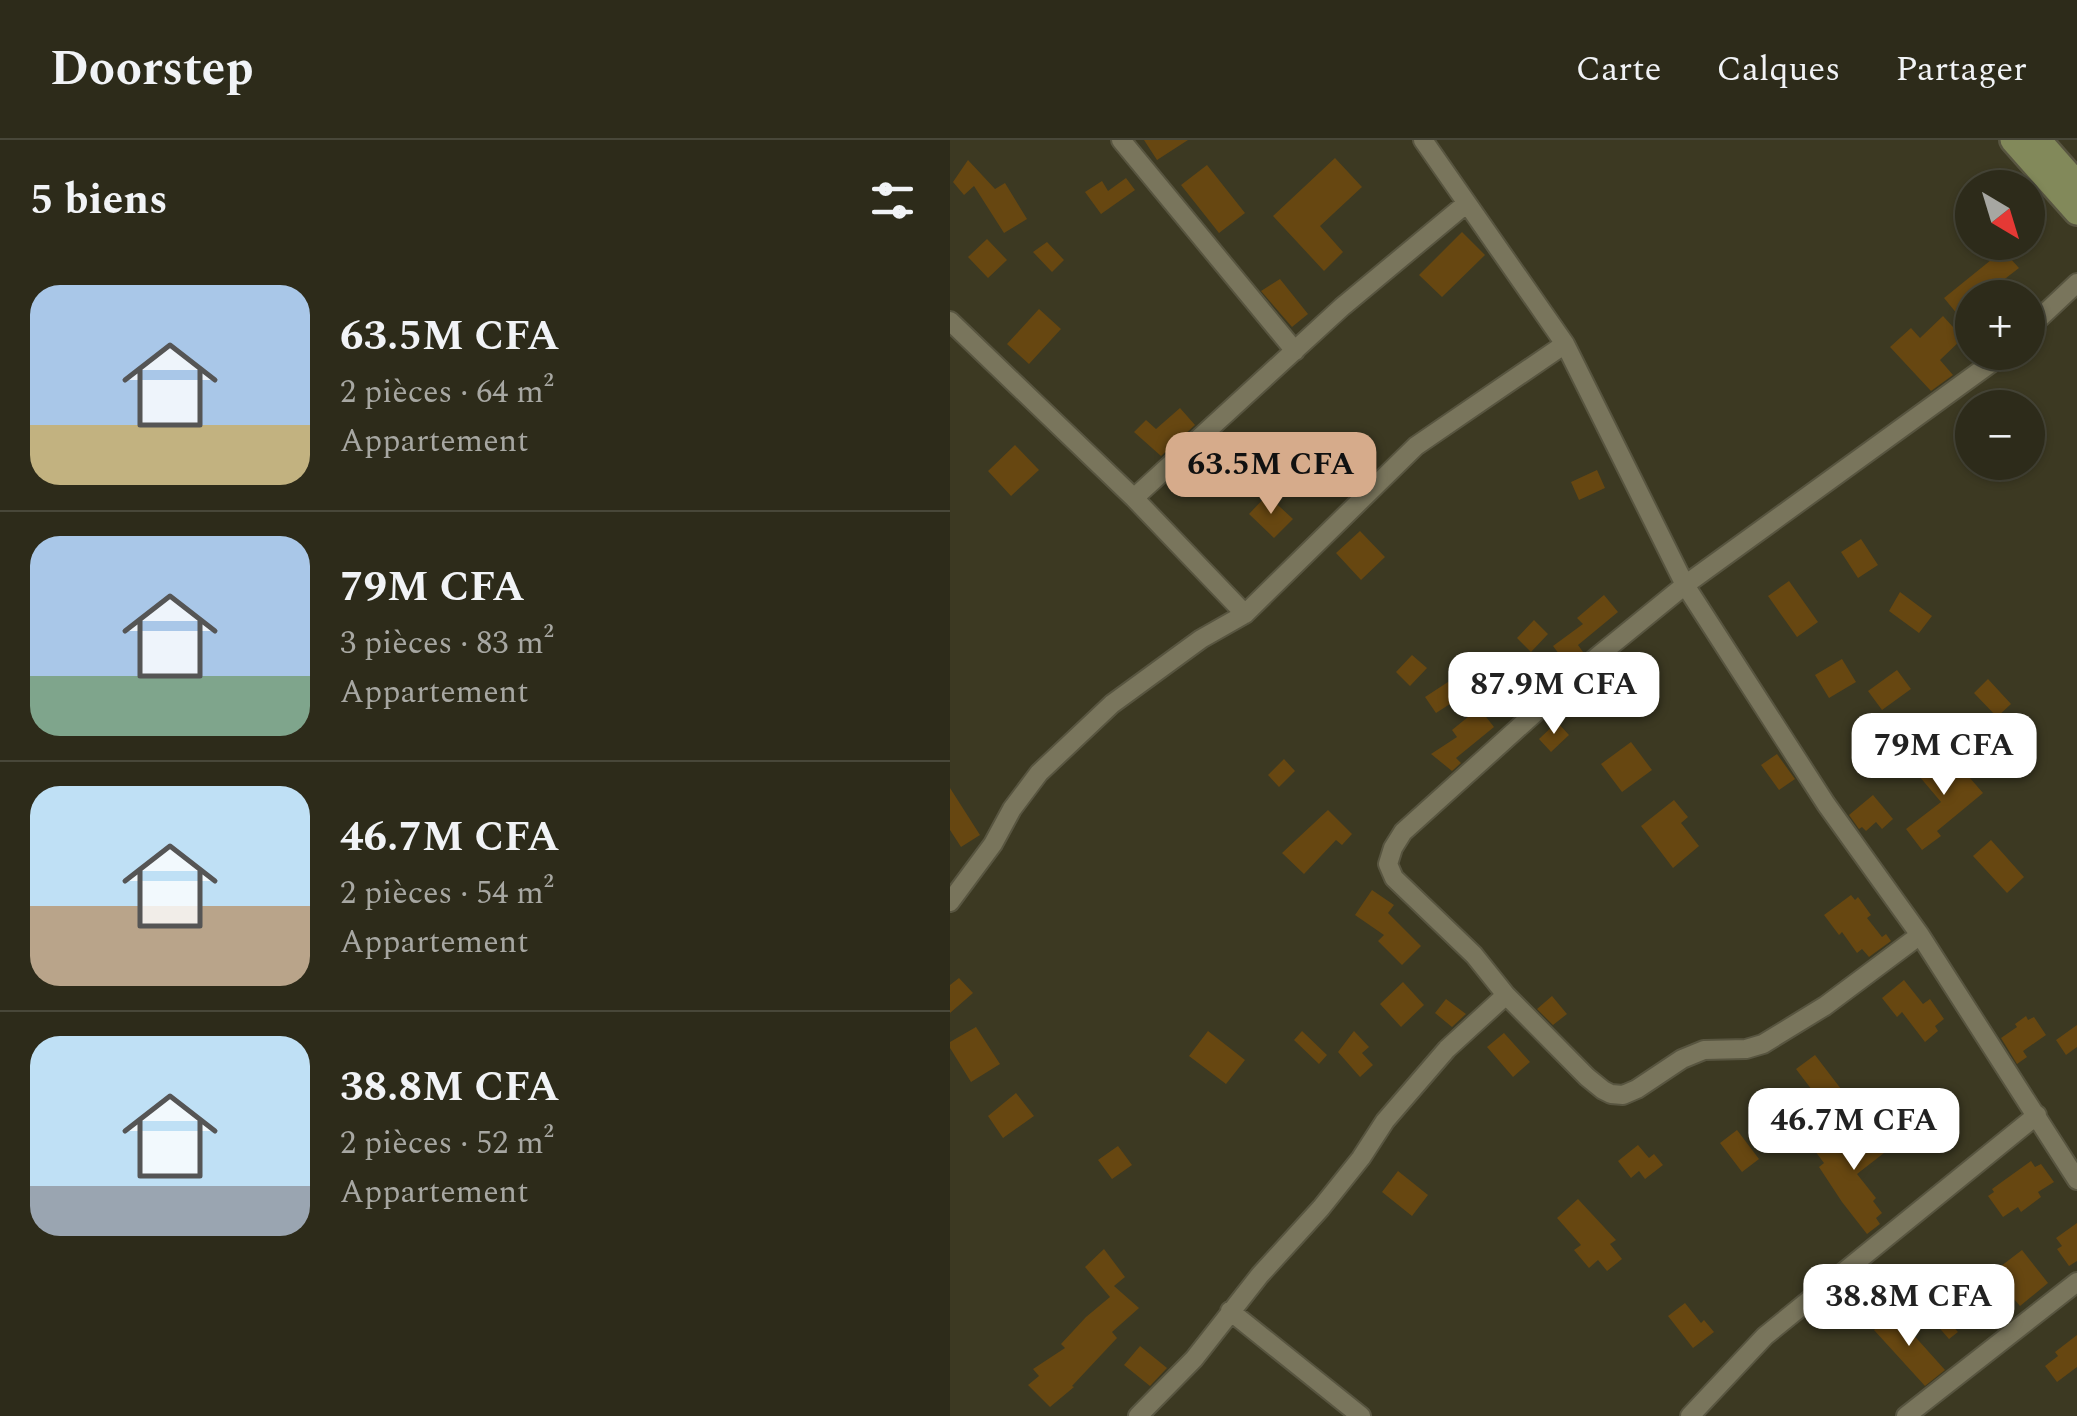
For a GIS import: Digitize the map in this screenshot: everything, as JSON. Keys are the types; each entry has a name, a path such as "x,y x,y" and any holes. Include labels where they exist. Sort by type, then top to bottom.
{"street":[{"path":"1121,140 1295,351"},
{"path":"1423,140 1566,344 1685,585 1826,804 1920,935 2077,1180"},
{"path":"2012,140 2077,212"},
{"path":"2038,140 2077,184"},
{"path":"1134,498 1342,307 1467,203"},
{"path":"2045,313 2077,283"},
{"path":"950,320 1134,498 1245,614"},
{"path":"950,902 1039,773 1112,704 1201,638 1245,614 1416,446 1566,344"},
{"path":"1920,935 1826,1006 1780,1035 1746,1049 1704,1050 1637,1089 1611,1094 1506,995 1474,955 1394,878 1388,864 1403,832 1598,656 1685,585 1978,370"},
{"path":"1138,1416 1194,1359 1341,1183 1384,1121 1447,1049 1506,995"},
{"path":"1690,1416 1765,1336 2036,1115"},
{"path":"1906,1416 2077,1282"},
{"path":"1230,1312 1361,1416"}],"building":[{"path":"1144,140 1188,140 1157,160"},
{"path":"1335,158 1362,187 1320,226 1343,252 1324,271 1273,216"},
{"path":"968,160 995,189 1005,183 1027,219 1004,233 974,186 964,195 953,182"},
{"path":"1207,165 1245,213 1219,233 1181,185"},
{"path":"1126,178 1135,190 1101,214 1085,192 1102,181 1108,191"},
{"path":"1462,232 1485,255 1442,297 1419,275"},
{"path":"987,239 1007,260 988,278 968,257"},
{"path":"1047,242 1064,260 1052,272 1033,252"},
{"path":"1991,260 2012,260 2019,268 2003,280 1966,280"},
{"path":"1280,279 1308,314 1292,327 1261,291"},
{"path":"1955,289 1955,311 1944,298"},
{"path":"1039,309 1061,329 1029,364 1007,344"},
{"path":"1943,316 1955,329 1955,346 1940,360 1953,375 1931,391 1890,347 1911,328 1920,338"},
{"path":"1180,408 1195,425 1161,456 1134,432 1146,420 1156,429"},
{"path":"1327,437 1371,471 1357,487 1313,453"},
{"path":"1015,445 1039,470 1011,496 988,471"},
{"path":"1227,449 1253,473 1234,493 1209,469"},
{"path":"1597,470 1605,488 1579,500 1571,482"},
{"path":"1267,495 1293,519 1274,538 1249,514"},
{"path":"1360,531 1385,557 1361,580 1336,553"},
{"path":"1861,539 1878,565 1858,578 1841,552"},
{"path":"1789,581 1818,622 1797,637 1768,596"},
{"path":"1900,592 1932,616 1919,633 1889,611"},
{"path":"1604,595 1618,612 1578,645 1583,652 1568,666 1553,646 1583,624 1577,618"},
{"path":"1534,620 1548,634 1531,652 1517,638"},
{"path":"1412,655 1427,668 1410,686 1396,672"},
{"path":"1530,659 1546,686 1524,706 1510,683 1518,676 1514,670"},
{"path":"1842,659 1856,682 1829,698 1815,675"},
{"path":"1468,669 1478,686 1436,713 1425,697"},
{"path":"1897,670 1911,689 1882,710 1868,691"},
{"path":"1988,679 2011,704 1997,717 1974,693"},
{"path":"1479,708 1494,727 1456,758 1461,763 1452,771 1431,754 1457,737 1452,730"},
{"path":"1557,722 1569,735 1551,752 1539,739"},
{"path":"1631,742 1652,770 1622,792 1601,764"},
{"path":"1951,750 1983,793 1937,831 1941,836 1922,850 1906,829 1941,802 1919,776"},
{"path":"1777,754 1795,779 1779,790 1761,765"},
{"path":"1284,759 1295,771 1279,787 1268,775"},
{"path":"950,788 980,835 961,847 950,830"},
{"path":"1873,795 1893,819 1882,829 1876,822 1866,831 1859,829 1849,815"},
{"path":"1674,800 1688,817 1681,823 1699,846 1673,868 1641,826"},
{"path":"1328,810 1352,834 1342,845 1336,840 1304,874 1282,853"},
{"path":"1991,840 2024,877 2007,893 1973,856"},
{"path":"1372,890 1394,905 1388,913 1421,946 1402,965 1378,941 1384,935 1355,915"},
{"path":"1851,895 1855,900 1858,897 1871,915 1867,918 1882,937 1886,934 1891,941 1869,957 1862,949 1857,953 1824,915"},
{"path":"959,978 973,993 950,1013 950,985"},
{"path":"1904,980 1923,1004 1930,999 1944,1019 1935,1026 1938,1031 1925,1042 1902,1012 1897,1017 1882,998"},
{"path":"1403,982 1424,1005 1401,1027 1380,1004"},
{"path":"1552,996 1567,1014 1553,1025 1537,1009"},
{"path":"1446,999 1466,1014 1452,1027 1435,1013"},
{"path":"2026,1016 2028,1020 2034,1017 2046,1035 2023,1051 2027,1057 2017,1064 2001,1038"},
{"path":"2077,1025 2077,1047 2066,1055 2056,1040"},
{"path":"976,1027 1000,1064 971,1082 950,1042"},
{"path":"1208,1031 1245,1060 1226,1084 1189,1056"},
{"path":"1302,1031 1327,1055 1319,1064 1294,1040"},
{"path":"1354,1031 1369,1047 1362,1053 1373,1065 1360,1077 1338,1052"},
{"path":"1504,1033 1530,1062 1513,1077 1487,1047"},
{"path":"1815,1055 1851,1102 1832,1117 1827,1110 1791,1140 1778,1125 1815,1094 1796,1069"},
{"path":"1016,1093 1034,1116 1003,1138 988,1116"},
{"path":"1866,1124 1887,1143 1880,1148 1884,1153 1857,1174 1876,1198 1873,1201 1882,1213 1876,1218 1880,1224 1867,1234 1819,1167 1824,1163 1815,1151 1832,1140 1836,1147"},
{"path":"1737,1130 1759,1159 1742,1172 1720,1143"},
{"path":"1638,1145 1649,1158 1654,1154 1663,1165 1645,1179 1639,1171 1631,1178 1618,1161"},
{"path":"1118,1146 1132,1165 1112,1179 1098,1160"},
{"path":"2031,1161 2035,1167 2041,1164 2054,1182 2038,1192 2041,1197 2021,1212 2018,1207 2003,1217 1988,1196"},
{"path":"1398,1171 1428,1195 1412,1216 1382,1192"},
{"path":"1578,1199 1616,1240 1610,1244 1622,1259 1607,1271 1598,1260 1589,1268 1574,1250 1581,1245 1557,1218"},
{"path":"2077,1223 2077,1261 2069,1266 2057,1249 2062,1246 2056,1238"},
{"path":"1104,1249 1125,1277 1114,1286 1139,1308 1112,1332 1117,1338 1074,1387 1050,1407 1028,1385 1039,1376 1033,1369 1065,1348 1061,1344 1110,1297 1085,1267"},
{"path":"2022,1250 2048,1283 2020,1306 2013,1298 2008,1302 1988,1276"},
{"path":"1685,1303 1714,1332 1693,1348 1668,1316"},
{"path":"1938,1307 1943,1313 1946,1310 1958,1332 1949,1339 1928,1315"},
{"path":"1893,1312 1945,1370 1925,1386 1874,1330"},
{"path":"2077,1335 2077,1367 2057,1382 2045,1366 2058,1356 2055,1352"},
{"path":"1140,1346 1167,1368 1150,1386 1124,1365"}]}
